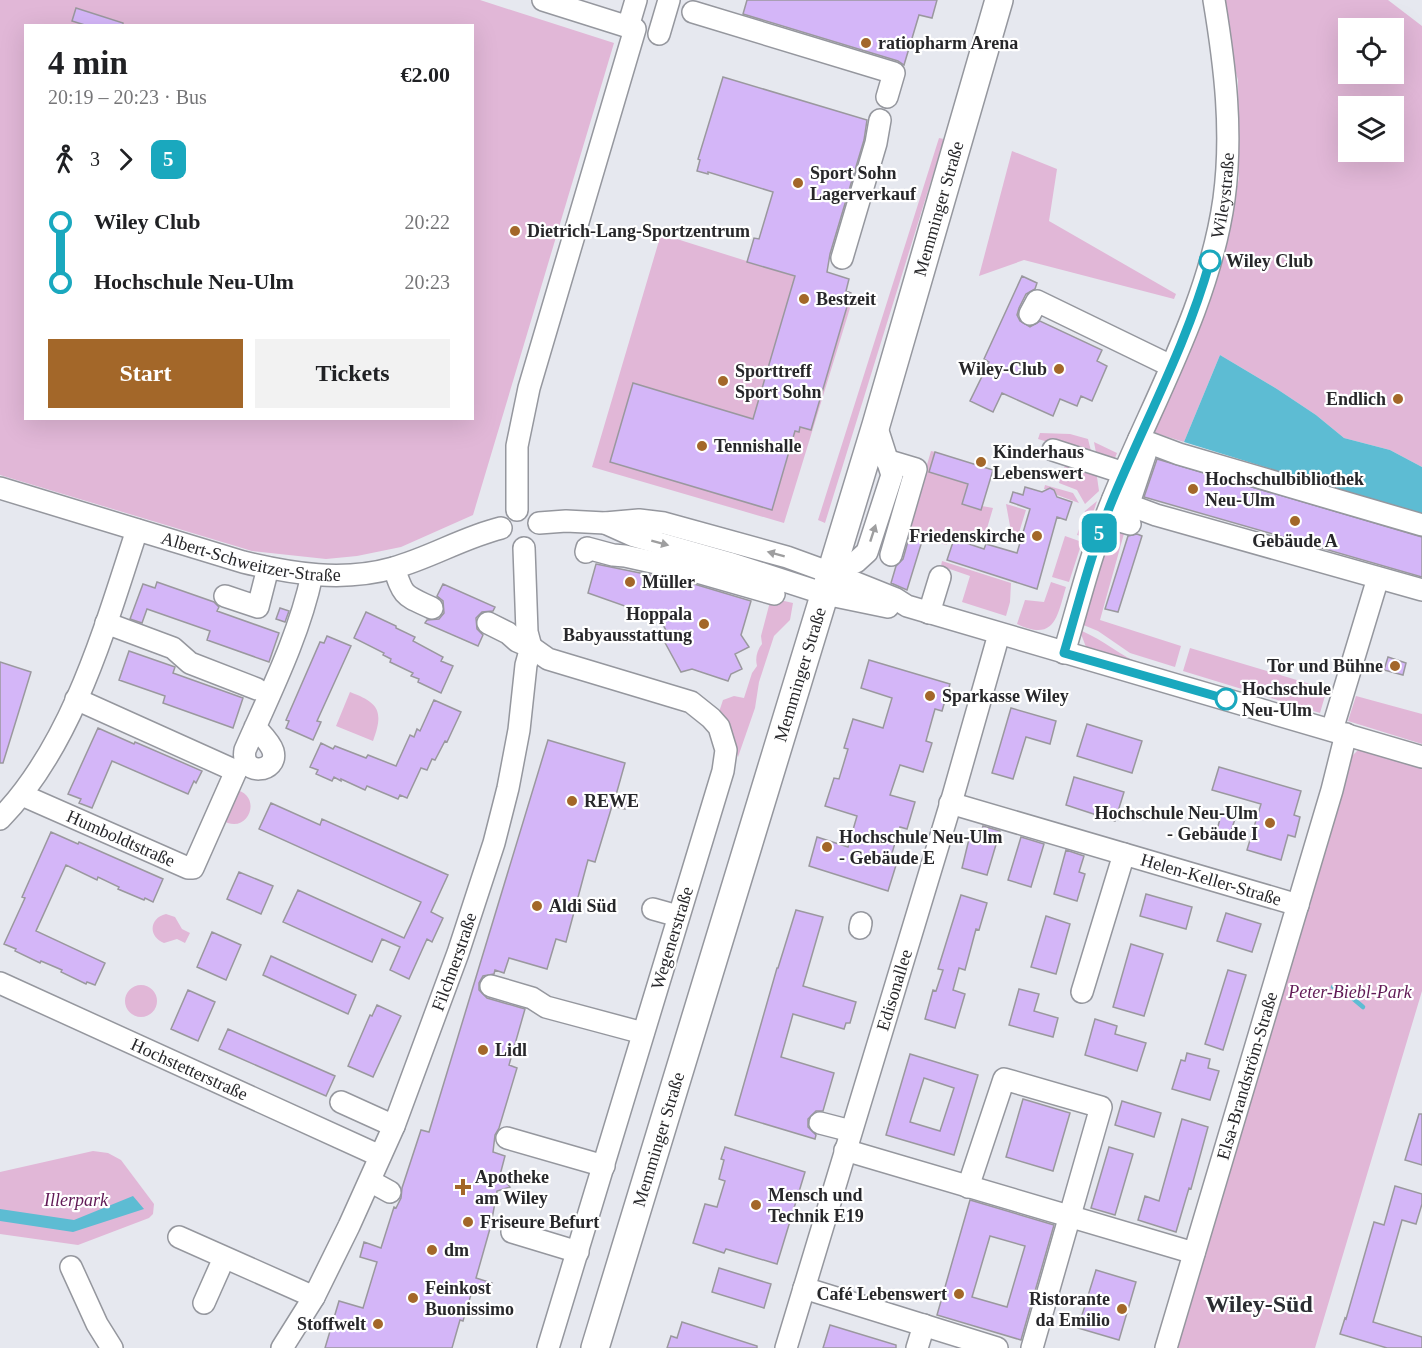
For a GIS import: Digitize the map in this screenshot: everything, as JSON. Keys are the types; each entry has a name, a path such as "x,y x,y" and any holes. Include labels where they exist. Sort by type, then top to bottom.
{"main road":[{"name":"Memminger Straße","path":"595,1348 876,425 999,0"}],"street":[{"path":"501,528 502,536 507,544 515,548 525,548 536,541 540,532 539,523 532,514 517,510 517,446 529,388 644,16 543,0"},
{"name":"Wileystraße","path":"1064,653 1095,543 1119,511 1124,473 1144,442 1171,366 1198,302 1210,260 1225,191 1227,166 1227,100 1214,0"},
{"path":"693,12 894,73 887,97"},
{"path":"842,258 876,143 880,120"},
{"path":"1030,314 1037,301 1171,366"},
{"path":"830,578 856,562 867,552 892,475 876,425"},
{"path":"1422,525 1144,442 1119,511 1422,590"},
{"path":"1053,450 1124,473"},
{"path":"886,460 916,469 891,555"},
{"name":"Albert-Schweitzer-Straße","path":"0,488 268,568 312,575 397,578 501,528 507,515 517,510"},
{"path":"539,523 566,521 605,523 639,520 664,523 702,554 774,594"},
{"path":"0,819 18,799 47,759 73,705 106,623 137,530"},
{"name":"Filchnerstraße","path":"284,1347 314,1297 370,1181 394,1126 458,953 490,841 526,665 524,644 527,632 525,548"},
{"path":"586,552 587,548 625,556 702,554 787,557 830,578 896,599 907,606 929,613 1422,757"},
{"path":"225,596 266,610 268,568"},
{"path":"255,727 293,639 307,599 312,575"},
{"path":"929,613 940,577"},
{"path":"397,578 405,596 434,604"},
{"name":"Elsa-Brandström-Straße","path":"1166,1348 1298,905 1377,578"},
{"path":"106,623 173,648 190,663 257,689"},
{"name":"Wegenerstraße","path":"486,627 509,642 524,644 548,659 589,677 636,680 691,702 719,727 724,740 726,760 686,872 678,916 548,1348"},
{"name":"Edisonallee","path":"786,1348 999,634"},
{"path":"73,705 113,730"},
{"name":"Humboldtstraße","path":"18,799 188,868 193,868 236,771 73,705"},
{"path":"18,799 98,841"},
{"name":"Helen-Keller-Straße","path":"950,803 1298,905"},
{"name":"Helen-Keller-Straße","path":"1082,992 1124,854"},
{"path":"652,909 678,916"},
{"name":"Hochstetterstraße","path":"0,983 381,1156"},
{"path":"491,986 532,998 546,1007 643,1033"},
{"path":"968,1186 1004,1079 1101,1107 1032,1348"},
{"path":"341,1102 394,1126"},
{"path":"820,1123 848,1141 968,1186 1194,1253"},
{"path":"507,1138 604,1166"},
{"path":"370,1181 390,1191"},
{"path":"512,1232 578,1252"},
{"path":"179,1238 314,1297"},
{"path":"204,1303 224,1258"},
{"path":"71,1267 97,1324 112,1348"},
{"path":"804,1288 997,1348"},
{"path":"917,1348 924,1325"}],"green space":[{"name":"Dietrich-Lang-Sportzentrum","path":"0,0 480,0 614,43 473,515 401,547 357,556 326,559 252,551 0,475"},
{"path":"1224,0 1388,0 1422,26 1422,467 1390,450 1344,438 1316,415 1220,355 1184,442 1152,432 1223,246 1239,178 1238,80 1229,49"},
{"path":"939,138 944,139 825,523 818,520"},
{"path":"1012,151 1057,169 1049,221 1176,294 1174,299 1024,260 979,276"},
{"name":"Sporttreff Sport Sohn","path":"661,234 854,295 784,523 592,467"},
{"path":"1040,433 1070,434 1088,439 1092,455 1038,439"},
{"path":"1094,442 1117,453 1113,463 1097,458"},
{"path":"931,451 935,452 929,472 968,484 981,510 982,506 993,508 985,535 973,541 951,534 947,545 907,533"},
{"path":"1067,460 1096,470 1099,491 1085,504 1077,490 1059,483"},
{"path":"1045,485 1073,493 1079,503 1057,495 1053,489 1044,489"},
{"path":"1097,501 1085,537 1077,535 1085,511"},
{"path":"1006,504 1026,510 1017,539 1012,537"},
{"path":"1125,530 1100,620 1181,646 1175,667 1130,653 1098,631 1081,624 1107,532"},
{"path":"1065,536 1082,542 1069,582 1052,577"},
{"path":"942,561 1011,583 1010,602 1006,616 962,602 970,576 941,566"},
{"path":"1051,582 1066,587 1057,617 1052,624 1039,630 1017,624 1025,600 1044,602"},
{"path":"771,598 793,603 790,620 774,636 759,682 755,708 738,757 733,739 719,712 723,700 734,696 744,698 752,673 757,666 757,654 762,644 761,636"},
{"path":"1082,631 1143,665 1095,654 1086,647"},
{"path":"1190,648 1327,689 1320,713 1183,671"},
{"path":"350,692 367,700 377,709 378,722 373,741 336,726"},
{"path":"1356,696 1422,714 1422,744 1348,721"},
{"name":"Peter-Biebl-Park","path":"1358,750 1375,750 1422,764 1422,991 1315,1348 1173,1348 1347,761"},
{"path":"233,789 243,793 249,799 251,806 245,820 230,824 221,819"},
{"path":"166,914 175,917 182,929 190,933 185,943 177,939 164,943 155,936 153,928 156,919"},
{"path":"141,985 152,990 157,1001 152,1012 141,1017 130,1012 125,1001 130,990"},
{"name":"Illerpark","path":"93,1151 108,1153 121,1160 154,1204 153,1214 149,1218 78,1245 0,1234 0,1172"}],"water":[{"path":"1220,355 1316,415 1344,438 1390,450 1422,467 1422,516 1184,442"},
{"path":"133,1196 144,1209 73,1232 0,1221 0,1209 74,1220"}],"building":[{"name":"ratiopharm Arena","path":"747,0 937,0 932,18 919,15 904,65 898,61 743,14"},
{"path":"76,8 123,24 82,24 72,21"},
{"path":"723,77 867,120 864,140 830,254 827,272 849,279 846,291 851,293 811,430 800,427 799,432 795,431 772,510 610,462 633,383 753,419 795,276 747,262 754,238 759,239 773,192 708,172 708,174 697,171 700,160 698,159"},
{"name":"Wiley-Club","path":"1022,276 1037,283 1035,289 1026,294 1019,308 1017,315 1020,321 1030,327 1040,321 1102,350 1097,361 1107,366 1092,401 1081,396 1077,406 1060,399 1053,416 1002,393 993,412 970,401 989,362 984,359"},
{"path":"935,452 993,470 981,510 962,504 968,484 929,472"},
{"name":"Gebäude A","path":"1157,459 1422,537 1422,577 1144,497"},
{"path":"1025,487 1042,492 1050,488 1054,490 1057,497 1072,502 1066,520 1057,517 1037,589 947,560 954,539 984,549 986,544 1017,553 1030,509 1010,502 1013,492 1023,495"},
{"path":"910,534 923,538 907,590 891,583 896,566 903,559"},
{"path":"1137,534 1142,536 1118,612 1105,609 1128,536"},
{"name":"Hoppala Babyausstattung","path":"596,564 694,584 751,601 741,635 749,647 735,654 742,669 731,674 728,681 692,669 681,672 663,639 666,630 659,618 588,593"},
{"path":"157,582 214,602 219,607 217,611 279,633 269,662 207,640 210,631 147,609 142,623 130,619 143,584 155,588"},
{"path":"443,584 495,607 493,611 482,612 476,618 477,629 483,635 478,646 425,623 427,620 439,619 444,613 443,601 437,596"},
{"path":"280,608 289,611 285,622 276,619"},
{"path":"366,612 415,637 413,641 443,657 441,661 453,666 441,693 418,682 419,679 411,676 413,673 390,662 391,659 383,655 384,653 354,638"},
{"path":"327,636 351,646 317,721 321,722 313,740 286,728 289,721 286,720 320,642 324,643"},
{"path":"129,651 175,667 173,673 243,698 233,728 163,703 165,696 119,680"},
{"name":"Tor und Bühne","path":"1388,657 1406,663 1403,675 1384,670"},
{"path":"869,660 950,684 942,711 935,709 926,741 932,743 923,772 900,765 890,795 915,802 907,829 900,827 895,843 890,860 897,862 888,891 809,866 817,837 848,847 857,816 825,806 834,778 839,779 848,749 844,748 853,719 883,728 892,698 861,688"},
{"path":"0,662 31,672 3,763 0,763"},
{"path":"434,700 461,712 447,742 445,741 435,760 432,759 427,770 421,768 407,798 400,795 398,799 367,786 365,790 334,777 332,781 316,774 318,770 310,767 321,743 333,749 335,746 366,758 368,755 396,766 410,735 414,737 417,729 420,731"},
{"path":"1011,708 1056,721 1050,744 1026,737 1013,779 992,773"},
{"path":"1087,724 1142,741 1132,773 1077,756"},
{"path":"98,728 202,771 188,794 112,761 92,808 79,803 81,799 68,794"},
{"path":"548,740 625,763 616,795 628,799 625,809 612,806 595,862 588,860 566,942 556,939 547,969 509,958 504,973 495,970 494,974 483,976 479,983 479,990 487,998 525,1009 509,1065 517,1068 495,1135 493,1152 505,1156 500,1175 510,1187 497,1191 491,1225 476,1278 492,1283 482,1293 472,1291 452,1348 325,1348 339,1301 363,1308 377,1262 360,1257 364,1242 381,1248 394,1207 396,1208 401,1198 402,1188 421,1130 429,1132"},
{"path":"1219,767 1301,791 1294,815 1300,817 1295,837 1288,835 1281,860 1247,850 1261,804 1212,790"},
{"path":"1074,777 1124,792 1115,821 1066,805"},
{"path":"271,803 320,825 322,819 448,875 431,912 443,918 432,942 427,939 409,979 390,970 400,947 382,939 372,962 283,922 298,890 404,938 421,902 259,829"},
{"path":"1221,815 1235,819 1230,834 1217,830"},
{"path":"983,826 1000,831 987,875 962,868 969,839 978,842"},
{"path":"51,832 163,879 153,902 66,865 36,931 105,963 95,985 87,982 86,984 61,972 62,970 41,961 40,963 4,944"},
{"path":"1021,837 1044,844 1031,887 1008,880"},
{"path":"1066,850 1084,856 1079,872 1085,874 1077,901 1054,894"},
{"path":"239,872 273,886 261,914 227,899"},
{"path":"1146,894 1192,907 1186,929 1140,916"},
{"path":"961,895 987,903 979,930 976,929 965,970 959,968 953,990 965,994 955,1028 925,1019 933,990 936,991 943,970 938,969"},
{"path":"796,910 823,917 803,986 856,1002 850,1023 846,1023 844,1029 793,1014 781,1057 834,1073 823,1111 816,1111 808,1119 808,1127 816,1135 815,1139 735,1115"},
{"path":"1226,913 1261,924 1252,952 1217,941"},
{"path":"1046,916 1070,924 1056,974 1031,967"},
{"path":"212,932 241,945 226,980 197,967"},
{"path":"1131,944 1163,954 1144,1016 1113,1007"},
{"path":"271,956 356,995 348,1014 263,975"},
{"path":"1228,970 1246,975 1223,1050 1205,1044"},
{"path":"1019,989 1039,994 1034,1011 1058,1018 1053,1037 1009,1025"},
{"path":"188,990 215,1002 198,1041 171,1029"},
{"path":"377,1005 401,1016 373,1077 348,1066 370,1015 372,1016"},
{"path":"1095,1019 1117,1026 1115,1034 1146,1043 1137,1071 1085,1055"},
{"path":"228,1029 335,1076 326,1096 219,1049"},
{"path":"1187,1053 1210,1059 1208,1068 1219,1071 1210,1100 1172,1089 1181,1060 1185,1061"},
{"path":"910,1054 978,1075 954,1155 886,1135","holes":["924,1078 954,1088 940,1131 910,1122"]},
{"path":"1023,1099 1070,1113 1053,1171 1006,1157"},
{"path":"1122,1101 1161,1113 1154,1137 1115,1125"},
{"path":"1419,1114 1422,1114 1422,1165 1405,1160"},
{"path":"1182,1119 1208,1127 1191,1189 1189,1188 1176,1232 1138,1220 1145,1196 1159,1201"},
{"name":"Mensch und Technik E19","path":"725,1147 805,1172 777,1264 726,1249 724,1253 693,1243 705,1204 717,1207 725,1181 719,1179"},
{"path":"1109,1147 1133,1154 1115,1215 1091,1208"},
{"path":"1395,1186 1422,1194 1422,1204 1416,1224 1402,1220 1373,1322 1422,1337 1422,1348 1387,1348 1340,1334 1374,1222 1384,1225"},
{"path":"970,1200 1054,1225 1021,1340 937,1315","holes":["990,1236 1025,1246 1007,1307 972,1297"]},
{"path":"719,1268 771,1284 764,1308 712,1292"},
{"path":"1096,1270 1136,1282 1119,1340 1078,1328"},
{"path":"682,1322 757,1346 757,1348 667,1348 671,1336 677,1338"},
{"path":"830,1325 896,1345 896,1348 823,1348"}],"waterway":[{"path":"1333,987 1350,996 1363,1007"}],"bus line":[{"name":"5","path":"1210,261 1198,302 1095,543 1064,653 1226,699"}],"place":[{"name":"ratiopharm Arena","path":"866,43"},
{"name":"Sport Sohn Lagerverkauf","path":"798,183"},
{"name":"Dietrich-Lang-Sportzentrum","path":"515,231"},
{"name":"Wiley Club","path":"1210,261"},
{"name":"Bestzeit","path":"804,299"},
{"name":"Wiley-Club","path":"1059,369"},
{"name":"Sporttreff Sport Sohn","path":"723,381"},
{"name":"Endlich","path":"1398,399"},
{"name":"Tennishalle","path":"702,446"},
{"name":"Kinderhaus Lebenswert","path":"981,462"},
{"name":"Hochschulbibliothek Neu-Ulm","path":"1193,489"},
{"name":"Gebäude A","path":"1295,521"},
{"name":"Friedenskirche","path":"1037,536"},
{"name":"Müller","path":"630,582"},
{"name":"Hoppala Babyausstattung","path":"704,624"},
{"name":"Tor und Bühne","path":"1395,666"},
{"name":"Sparkasse Wiley","path":"930,696"},
{"name":"Hochschule Neu-Ulm","path":"1226,699"},
{"name":"REWE","path":"572,801"},
{"name":"Hochschule Neu-Ulm - Gebäude I","path":"1270,823"},
{"name":"Hochschule Neu-Ulm - Gebäude E","path":"827,847"},
{"name":"Aldi Süd","path":"537,906"},
{"name":"Lidl","path":"483,1050"},
{"name":"Apotheke am Wiley","path":"463,1187"},
{"name":"Mensch und Technik E19","path":"756,1205"},
{"name":"Friseure Befurt","path":"468,1222"},
{"name":"dm","path":"432,1250"},
{"name":"Café Lebenswert","path":"959,1294"},
{"name":"Feinkost Buonissimo","path":"413,1298"},
{"name":"Ristorante da Emilio","path":"1122,1309"},
{"name":"Stoffwelt","path":"378,1324"}],"district":[{"name":"Wiley-Süd","path":"1259,1304"}]}
